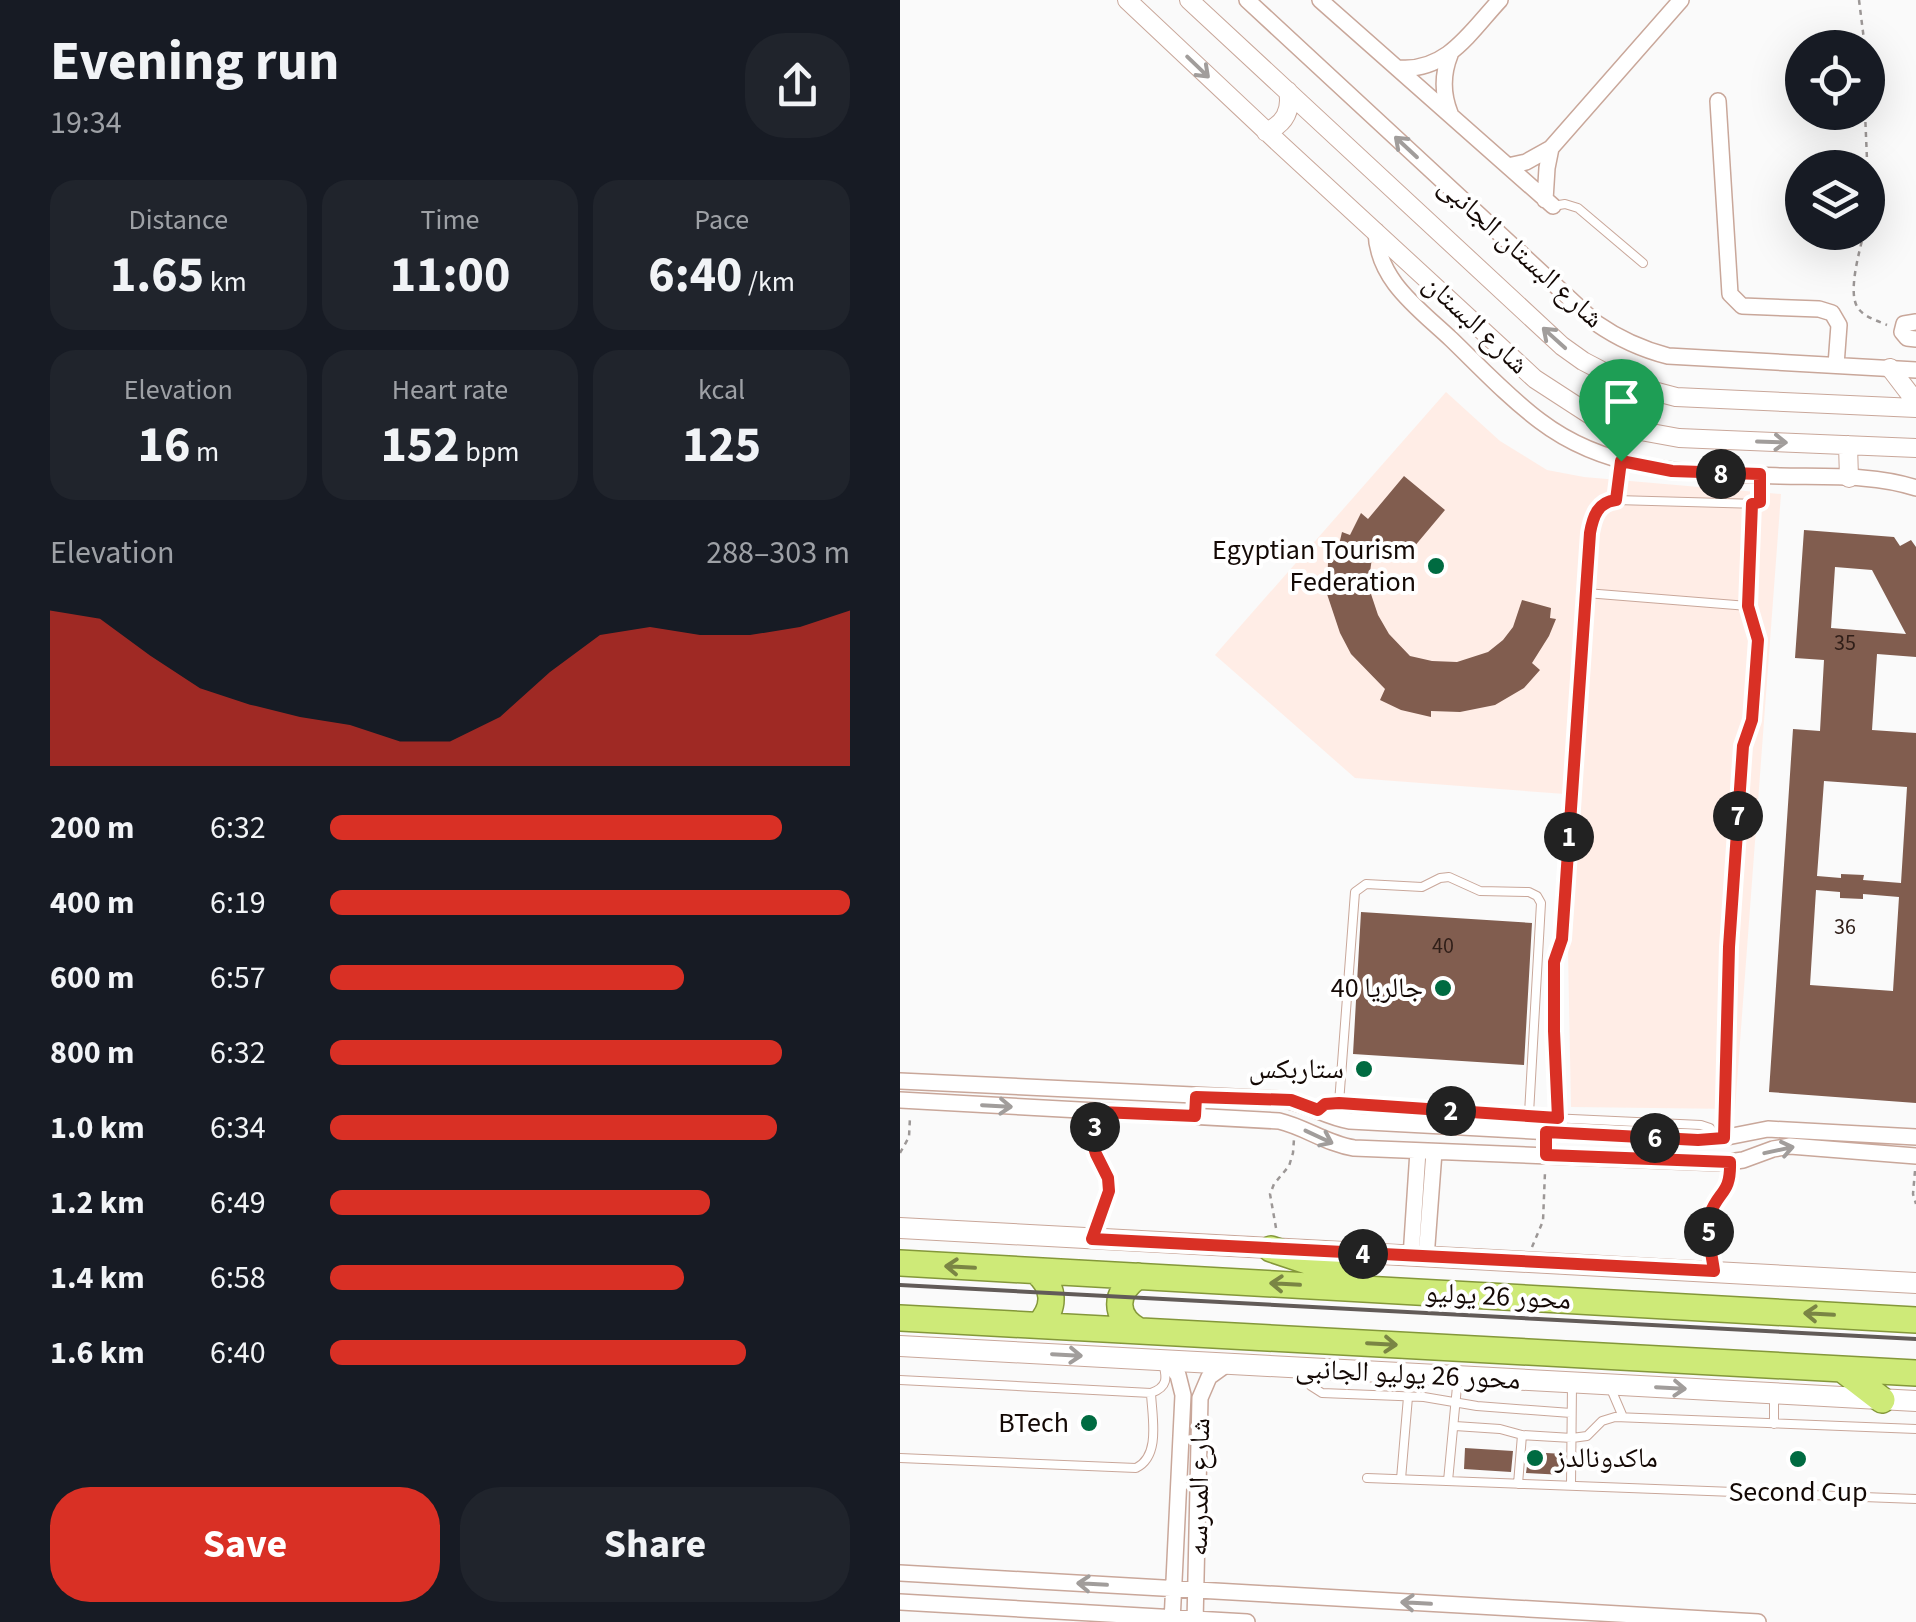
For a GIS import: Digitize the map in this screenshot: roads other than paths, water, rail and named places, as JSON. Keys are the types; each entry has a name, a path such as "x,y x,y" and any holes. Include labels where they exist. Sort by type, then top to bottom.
{"highway":[{"path":"1276,1249 1394,1290"},
{"name":"محور 26 يوليو","path":"900,1263 1916,1320"},
{"path":"1036,1271 1050,1287 1052,1301 1039,1326"},
{"path":"1138,1276 1123,1290 1120,1304 1124,1318 1140,1331"},
{"name":"محور 26 يوليو","path":"900,1318 1916,1373"},
{"path":"1842,1369 1882,1400"}],"main road":[{"path":"900,1228 1916,1283"},
{"name":"محور 26 يوليو الجانبى","path":"900,1346 1916,1401"}],"street":[{"name":"شارع البستان","path":"1128,0 1535,379 1592,416 1634,430 1680,438 1916,448"},
{"name":"شارع البستان","path":"1189,0 1562,346 1604,373 1627,384 1676,397 1916,405"},
{"name":"شارع البستان الجانبى","path":"1247,0 1596,323 1630,344 1668,356 1916,370"},
{"path":"1320,0 1549,203"},
{"path":"1399,68 1420,68 1450,55 1500,0"},
{"path":"1508,166 1526,162 1552,148 1681,0"},
{"path":"1450,55 1444,90 1450,113"},
{"path":"1266,132 1284,120 1289,106 1288,91"},
{"path":"1718,101 1730,294 1742,306 1819,309 1832,314 1839,325 1836,365"},
{"path":"1549,203 1547,168 1552,148"},
{"path":"1376,230 1380,260 1395,286 1510,397 1571,442 1621,461 1672,471 1850,478 1916,488"},
{"path":"1890,368 1916,405"},
{"path":"1848,445 1850,478"},
{"path":"900,1082 1291,1100 1339,1119 1529,1124 1698,1140 1768,1129 1916,1136"},
{"path":"1195,1116 1196,1097"},
{"path":"904,1100 1279,1121 1343,1146 1426,1151 1730,1162 1790,1146 1916,1156"},
{"path":"1546,1155 1554,1128"},
{"path":"1419,1257 1426,1151"},
{"name":"شارع المدرسه","path":"1164,1360 1178,1376 1183,1395 1172,1621"},
{"name":"شارع المدرسه","path":"1195,1621 1200,1398 1209,1377 1227,1364"},
{"path":"900,1573 1758,1622"},
{"path":"900,1602 1172,1621 1247,1622"},
{"path":"916,1622 924,1604"}],"lane":[{"path":"1549,203 1578,208 1643,263"},
{"path":"1616,500 1621,461"},
{"path":"1554,1128 1554,962 1562,939 1592,522 1608,500 1760,502 1760,474"},
{"path":"1720,1139 1743,746 1752,720 1758,640 1748,606 1752,504"},
{"path":"1586,593 1748,606"},
{"path":"1318,1110 1325,1104 1339,1103 1529,1124 1541,904 1536,896 1528,892 1480,891 1449,877 1422,886 1366,884 1355,892 1339,1103"},
{"path":"900,1380 1151,1393 1166,1383 1164,1360"},
{"path":"1300,1368 1318,1392 1408,1396 1477,1406 1571,1412"},
{"path":"1375,1395 1376,1372"},
{"path":"1448,1481 1458,1376"},
{"path":"1571,1485 1572,1384"},
{"path":"1609,1385 1623,1417"},
{"path":"900,1458 1136,1468 1148,1460 1152,1451 1151,1393"},
{"path":"1774,1394 1774,1424"},
{"path":"1401,1479 1408,1396"},
{"path":"1454,1426 1572,1438 1588,1436 1606,1419 1623,1417 1916,1430"},
{"path":"1518,1484 1522,1435"},
{"path":"1367,1478 1916,1498"}],"railway":[{"path":"900,1285 1916,1339"}],"place":[{"name":"Egyptian Tourism Federation","path":"1436,566"},
{"name":"جالريا 40","path":"1443,988"},
{"name":"ستاربكس","path":"1364,1069"},
{"name":"BTech","path":"1089,1423"},
{"name":"ماكدونالدز","path":"1535,1458"},
{"name":"Second Cup","path":"1798,1459"}]}
